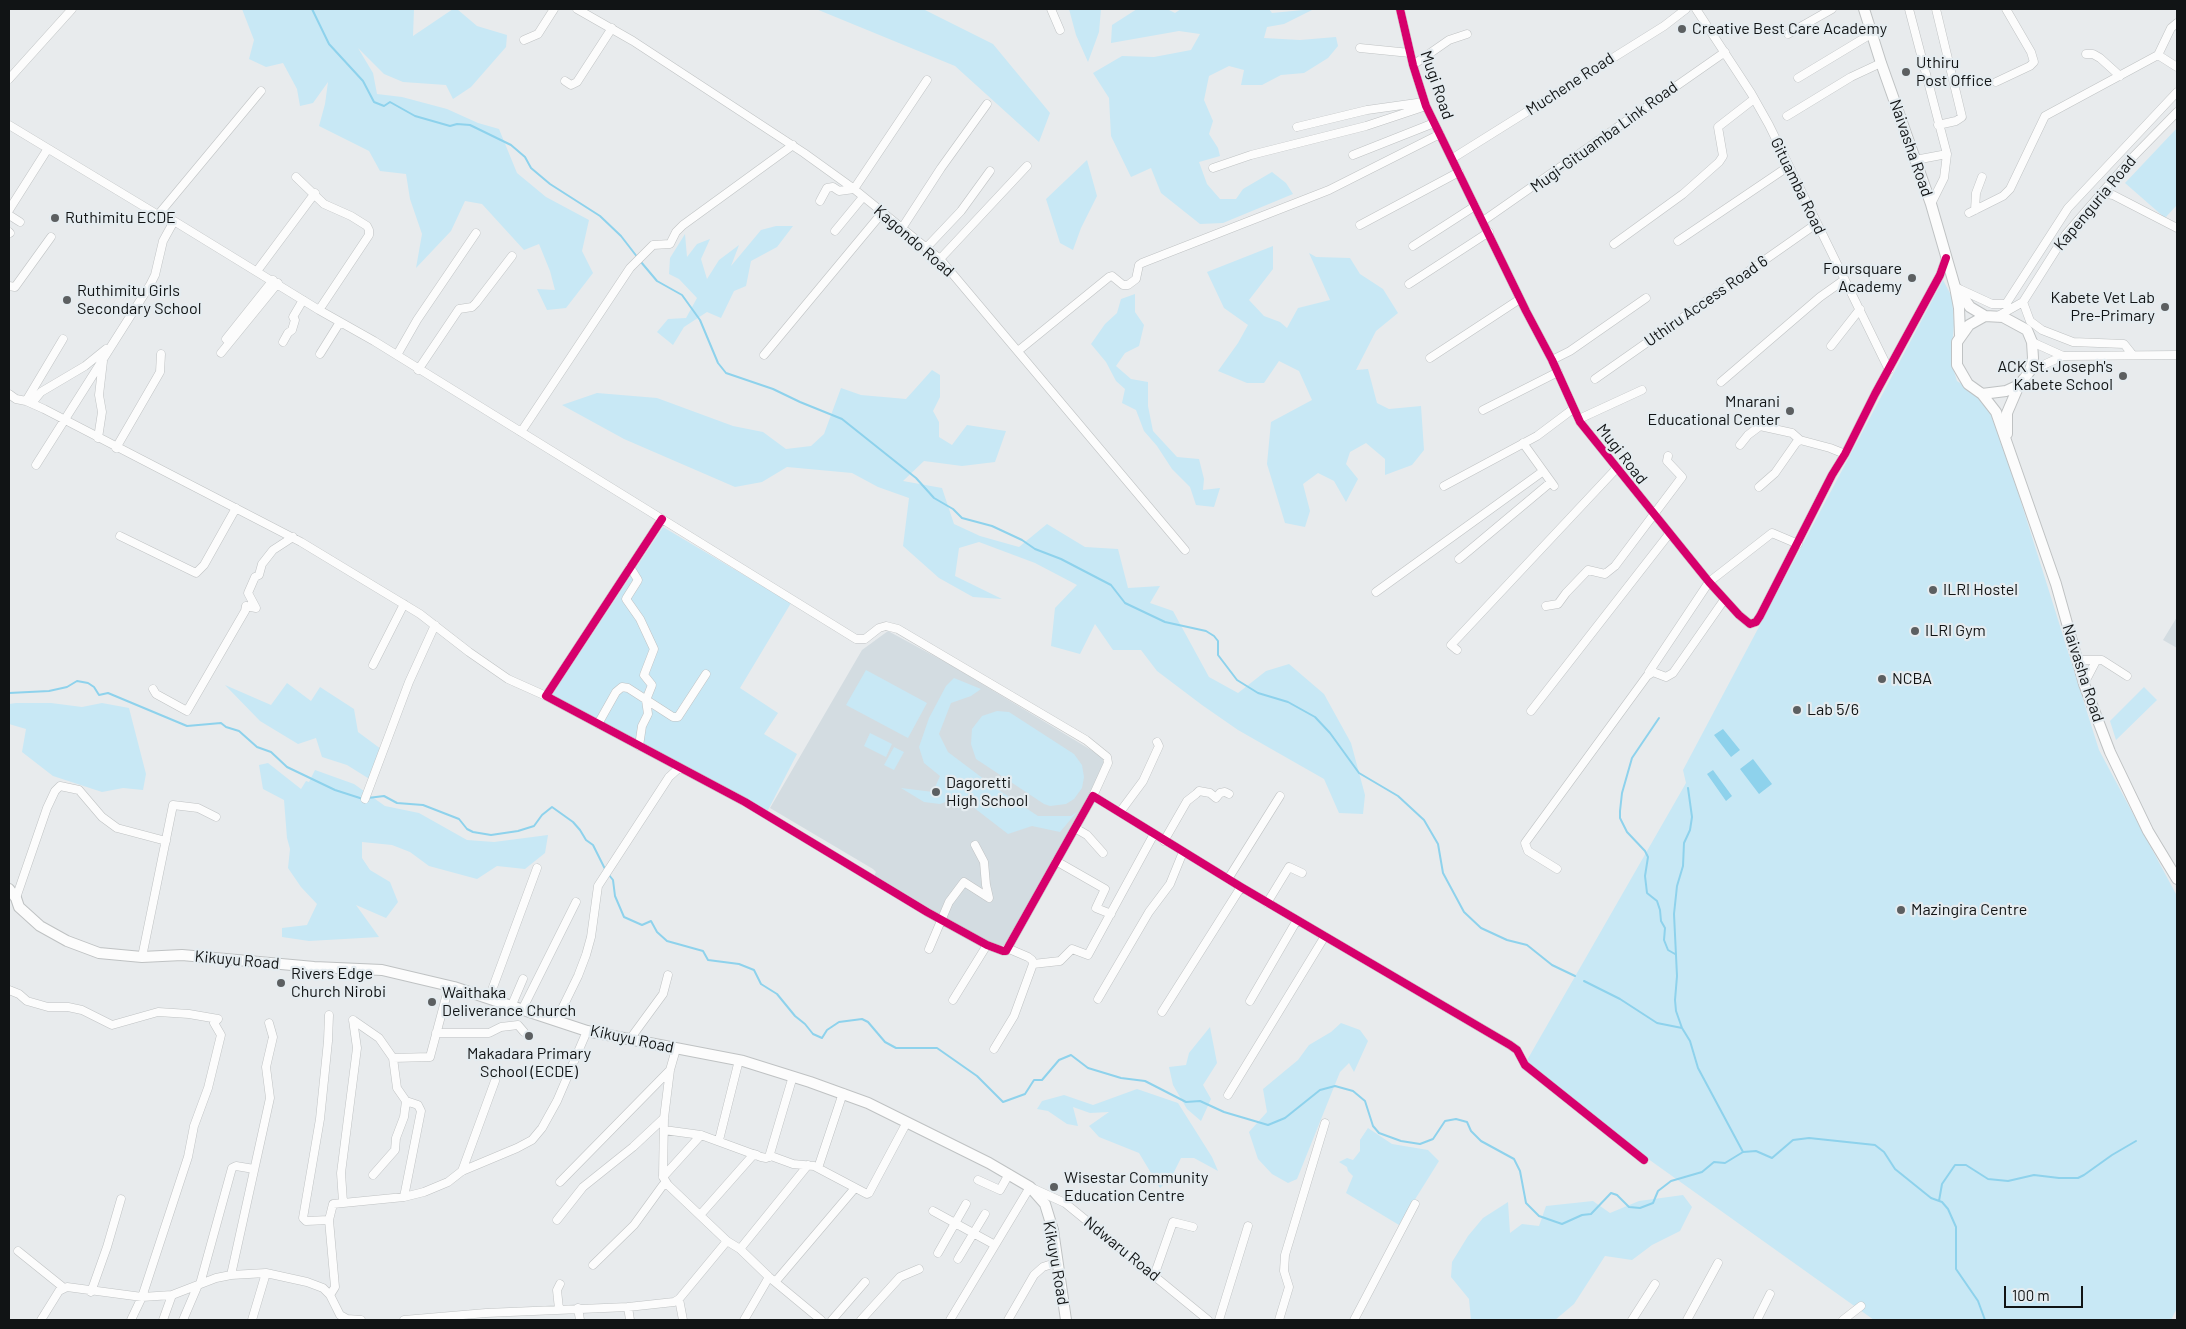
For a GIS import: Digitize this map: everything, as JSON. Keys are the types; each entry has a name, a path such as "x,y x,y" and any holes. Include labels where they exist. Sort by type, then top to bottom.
{"main road":[{"name":"Naivasha Road","path":"1865,9 1881,63 1931,204 1955,285"},
{"path":"1955,285 1970,307 1985,316"},
{"path":"1955,285 1960,308 1957,365 1968,384 1982,394 2006,392 2019,385 2030,371 2033,358 2032,342 2027,330 2017,324 1998,316 1985,316 1969,324 1960,335"},
{"name":"Naivasha Road","path":"2011,457 2006,432 2007,413 2019,385"},
{"name":"Naivasha Road","path":"1982,394 1996,412 2056,584 2084,684 2110,752 2148,831 2176,872"},
{"name":"Kikuyu Road","path":"9,889 20,907 40,926 67,941 99,953 113,956 142,957 182,955 305,966 382,970 449,986 587,1030 739,1060 843,1093 907,1122 1009,1174 1030,1187 1045,1204 1053,1230 1066,1320"}],"street":[{"path":"9,79 72,9"},
{"path":"524,40 538,34 554,9"},
{"name":"Kagondo Road","path":"577,9 612,28 792,145 854,190 940,259 1185,550"},
{"path":"1051,9 1060,30"},
{"name":"Mugi Road","path":"1400,9 1413,65 1425,104 1453,158 1520,299 1558,372 1567,391 1572,409 1616,469 1654,516 1724,600 1750,624 1756,622 1798,544 1832,475 1940,275 1946,258"},
{"name":"Muchene Road","path":"1453,158 1664,26 1686,9"},
{"name":"Gituamba Road","path":"1696,9 1754,99 1889,370"},
{"path":"1788,34 1832,9"},
{"path":"1909,9 1947,154 1944,178 1931,204"},
{"path":"1936,9 1962,117 1956,121 1938,125"},
{"path":"1996,82 2030,66 2034,62 2031,52 2006,9"},
{"path":"1982,177 1972,211 2004,196 2010,189 2045,116 2158,55 2171,28 2177,23"},
{"path":"565,81 571,85 577,82 612,28"},
{"path":"1413,65 1449,40 1467,34"},
{"path":"1798,78 1872,34"},
{"path":"1360,48 1410,53"},
{"name":"Mugi-Gituamba Link Road","path":"1483,221 1725,52"},
{"path":"2086,54 2093,54 2100,58 2120,76"},
{"path":"2158,55 2177,67"},
{"path":"1787,116 1851,78 1881,63"},
{"path":"820,202 828,188 833,188 839,192 854,190 927,80"},
{"path":"158,216 261,91"},
{"path":"1955,285 1992,304 2006,304 2055,227 2078,196 2177,92"},
{"path":"1614,244 1683,194 1719,162 1723,156 1718,127 1754,99"},
{"path":"902,228 941,168 987,104"},
{"path":"1297,127 1368,110 1425,104"},
{"path":"1213,168 1251,155 1366,126 1425,104"},
{"name":"Kapenguria Road","path":"1998,316 2024,302 2066,234 2100,193 2177,112"},
{"path":"1353,155 1434,123"},
{"path":"9,126 158,216 174,221 319,310 397,355 418,370 856,639 865,639 879,628 886,626 898,629 1099,749 1108,757 1108,763 1093,796 1005,952 987,945 941,920 745,802 546,696 508,679 404,604 293,537 116,448 65,420 29,402 16,399 9,394"},
{"path":"1018,351 1109,277 1112,276 1124,285 1128,285 1136,279 1139,265 1142,263 1329,190 1440,134"},
{"path":"521,432 630,268 652,245 670,244 676,232 683,225 792,145"},
{"path":"9,210 47,150"},
{"path":"1915,160 1947,154"},
{"path":"940,259 1027,166"},
{"path":"1678,241 1789,166"},
{"path":"926,248 961,211 990,171"},
{"path":"1360,225 1459,172"},
{"path":"296,177 315,193 324,204 351,216 367,226 369,230 369,235 319,310"},
{"path":"257,271 315,193"},
{"path":"2100,193 2113,195 2177,228"},
{"path":"835,232 863,197"},
{"path":"1413,246 1475,206"},
{"path":"764,355 882,213"},
{"path":"9,216 20,222"},
{"path":"36,466 152,280 163,241 174,221"},
{"name":"Uthiru Access Road 6","path":"1595,378 1816,224"},
{"path":"2055,227 2066,234"},
{"path":"1409,284 1488,232"},
{"path":"397,355 417,320 476,233"},
{"path":"9,286 15,287 51,237"},
{"path":"418,370 459,309 476,303 512,256"},
{"path":"1721,382 1844,280"},
{"path":"226,339 275,282"},
{"path":"220,353 275,282"},
{"path":"1552,360 1570,351 1646,298"},
{"path":"1430,358 1520,299"},
{"path":"283,342 292,330 295,320 293,317 303,300"},
{"path":"2024,302 2024,318 2027,330"},
{"path":"2024,302 2030,321 2042,330 2073,342 2124,344 2132,354"},
{"path":"1831,346 1860,309"},
{"path":"320,354 340,322"},
{"path":"29,402 63,339"},
{"path":"2032,342 2064,356"},
{"path":"29,402 41,392 85,366 112,345"},
{"path":"116,448 160,372 161,354"},
{"path":"2030,371 2064,356 2177,355"},
{"path":"98,438 102,412 99,395 103,359"},
{"path":"1483,410 1558,372"},
{"path":"1579,419 1642,390"},
{"path":"1444,486 1537,436 1572,409"},
{"path":"1740,445 1748,435 1760,426 1792,433 1800,440 1845,454"},
{"path":"1759,487 1774,473 1800,440"},
{"path":"1459,559 1553,484 1542,472 1523,444"},
{"path":"1546,606 1558,604 1588,570 1603,574 1608,573 1654,516 1682,477 1667,461 1668,456"},
{"path":"1457,650 1451,646 1616,469"},
{"path":"1376,592 1542,472"},
{"path":"120,536 196,573 204,566 236,508"},
{"path":"1412,562 1486,512"},
{"path":"546,696 662,519"},
{"path":"1558,869 1528,851 1525,843 1649,672 1709,582 1772,533 1798,544"},
{"path":"1531,711 1669,534"},
{"path":"153,689 156,694 187,711 245,611 246,606 256,608 248,593 254,577 259,575 262,564 273,550 293,537"},
{"path":"630,567 638,580 626,599 640,618 654,649 644,676 652,685 646,700 648,714 642,726 639,746"},
{"path":"1649,672 1668,677 1673,673 1724,600"},
{"path":"373,666 404,604"},
{"path":"365,799 409,682 435,625"},
{"path":"2077,660 2102,660 2127,676"},
{"path":"2084,684 2096,661"},
{"path":"598,724 616,692 622,687 673,717 678,717 706,674"},
{"path":"1120,812 1143,781 1159,746 1157,742"},
{"path":"667,762 669,777"},
{"path":"556,1021 586,955 591,936 598,886 669,777 679,768"},
{"path":"16,898 47,808 55,791 60,786 79,790 102,817 117,828 166,841"},
{"path":"1164,840 1187,801 1200,791 1210,793 1216,798 1220,793 1230,794"},
{"path":"1093,796 1240,887 1510,1045 1517,1050 1524,1066 1644,1160"},
{"path":"1228,879 1280,796"},
{"path":"142,957 172,810 175,804 198,808 216,817"},
{"path":"1075,828 1087,835 1103,853"},
{"path":"1033,964 1060,961 1072,949 1088,955 1154,834"},
{"path":"929,949 949,902 964,882 989,898 984,862 976,844"},
{"path":"1098,999 1148,912 1170,884 1184,852"},
{"path":"1056,862 1105,889 1096,908 1110,914"},
{"path":"489,998 537,868"},
{"path":"1267,903 1289,868 1302,873"},
{"path":"1162,1012 1240,887"},
{"path":"522,1010 576,902"},
{"path":"1250,1001 1297,920"},
{"path":"1228,1094 1325,936"},
{"path":"954,1000 987,945"},
{"path":"994,1049 1021,1000 1033,964 1032,960 1007,948"},
{"path":"630,1039 663,994 668,975"},
{"path":"511,1006 523,979"},
{"path":"393,1058 430,1057 449,986"},
{"path":"9,990 28,1001 48,1007 68,1007 82,1010 112,1026 158,1012 189,1014 218,1019 214,1022 221,1035 208,1088 194,1126 188,1157 142,1298 131,1320"},
{"path":"329,1016 320,1118 303,1218 306,1221 329,1220"},
{"path":"342,1202 341,1173 357,1048 354,1020 379,1038 393,1058 397,1088 406,1101 418,1105 421,1112 404,1197"},
{"path":"231,1275 270,1098 266,1067 273,1037 269,1023"},
{"path":"436,1033 489,1033 501,1027 518,1025 524,1032"},
{"path":"330,1295 335,1287 329,1220 333,1204 404,1197 424,1192 448,1182 462,1171 532,1140 542,1128 557,1101 587,1030"},
{"path":"676,1049 670,1070 664,1118 664,1177 668,1185 727,1241 740,1249 821,1320"},
{"path":"719,1140 739,1060"},
{"path":"560,1182 670,1070"},
{"path":"769,1158 792,1076"},
{"path":"462,1171 496,1081"},
{"path":"818,1168 843,1093"},
{"path":"373,1174 395,1150 396,1138 404,1117 406,1101"},
{"path":"557,1220 583,1187 633,1148 664,1118"},
{"path":"664,1130 701,1135 757,1155 818,1168 867,1194 870,1193 907,1122"},
{"path":"1280,1320 1289,1288 1284,1271 1285,1255 1325,1123"},
{"path":"664,1177 701,1135"},
{"path":"700,1214 754,1154 757,1155"},
{"path":"740,1249 808,1165"},
{"path":"183,1320 199,1285 232,1168 236,1166 254,1170"},
{"path":"978,1180 1000,1190 1009,1174"},
{"path":"593,1265 634,1225 663,1185 668,1185"},
{"path":"950,1320 1030,1187"},
{"name":"Ndwaru Road","path":"1030,1187 1065,1203 1208,1320"},
{"path":"744,1320 772,1279 854,1188"},
{"path":"91,1292 121,1199"},
{"path":"938,1252 966,1204"},
{"path":"1354,1320 1416,1204"},
{"path":"933,1210 995,1244"},
{"path":"958,1259 985,1214"},
{"path":"1154,1276 1173,1222 1193,1227"},
{"path":"1219,1320 1248,1226"},
{"path":"404,1320 486,1317 535,1310 628,1307 674,1302 679,1299 727,1241"},
{"path":"18,1251 64,1288 142,1298 172,1294 216,1278 231,1275 266,1274 307,1282 322,1288 330,1295 340,1317 361,1320"},
{"path":"1008,1320 1034,1275 1043,1267 1058,1262"},
{"path":"1688,1320 1718,1263"},
{"path":"861,1320 900,1277 919,1269"},
{"path":"252,1320 266,1274"},
{"path":"832,1320 865,1282"},
{"path":"558,1309 557,1290 560,1284"},
{"path":"1632,1320 1655,1284"},
{"path":"41,1320 59,1291 64,1288"},
{"path":"163,1320 172,1294"},
{"path":"1757,1320 1770,1294"},
{"path":"679,1299 683,1320"},
{"path":"1843,1320 1860,1306"},
{"path":"628,1307 630,1320"},
{"path":"578,1308 580,1320"},
{"path":"535,1310 536,1320"},
{"path":"806,1320 811,1312"}],"shaded area":[{"path":"242,9 414,9 413,36 453,9 457,9 477,26 507,35 506,47 471,87 453,99 446,85 403,82 384,74 358,48 373,73 377,94 402,97 447,109 478,123 499,129 517,173 546,197 589,220 582,251 593,273 566,308 547,310 537,289 555,290 550,271 539,244 524,250 482,204 465,201 451,231 416,268 422,234 410,199 406,174 380,171 369,151 319,126 328,82 313,103 300,106 297,89 283,63 266,67 249,59 254,40"},
{"path":"816,9 923,9 993,44 1050,113 1039,142 955,66"},
{"path":"1069,9 1101,9 1099,32 1088,62 1076,35"},
{"path":"1137,9 1167,9 1175,13 1181,9 1269,9 1272,13 1314,9 1284,24 1267,27 1264,38 1300,40 1336,37 1338,46 1328,58 1304,73 1281,75 1262,85 1241,85 1244,70 1229,66 1209,76 1204,100 1213,121 1209,134 1218,148 1220,156 1199,162 1207,184 1220,199 1236,199 1243,189 1272,172 1286,183 1293,194 1223,223 1200,224 1161,193 1151,168 1131,177 1111,136 1109,98 1093,73 1122,56 1154,57 1191,50 1200,34 1179,31 1111,43 1112,25"},
{"path":"2177,128 2177,205 2165,218 2125,183"},
{"path":"1087,160 1097,196 1081,228 1073,250 1060,243 1046,199"},
{"path":"776,226 793,226 777,247 751,261 746,286 734,291 721,318 707,312 684,327 673,345 657,332 668,319 686,318 697,298 679,279 669,274 670,258 685,234 687,257 697,244 710,239 701,259 707,279 719,260 739,245 731,266 761,230"},
{"path":"1273,246 1273,269 1249,300 1264,316 1280,322 1287,328 1298,308 1330,300 1309,253 1316,257 1350,258 1360,274 1383,289 1398,313 1376,331 1356,370 1368,369 1377,403 1389,409 1421,406 1424,450 1412,465 1385,475 1385,459 1366,443 1350,452 1346,464 1358,479 1346,502 1334,481 1318,473 1303,484 1310,511 1305,527 1285,523 1267,464 1271,422 1312,400 1299,371 1279,361 1264,383 1247,383 1218,371 1248,325 1224,308 1207,272"},
{"path":"1943,280 1952,297 1954,324 1951,361 1957,381 1976,393 1994,416 2099,750 2177,896 2177,1308 2171,1320 1874,1320 1522,1069 1686,783 1683,770"},
{"path":"1135,294 1135,312 1144,325 1139,346 1125,353 1116,366 1131,379 1148,382 1148,406 1153,431 1177,457 1199,459 1204,479 1203,490 1220,488 1214,507 1196,505 1190,487 1172,469 1157,446 1144,431 1136,410 1122,403 1125,389 1116,381 1106,362 1091,344 1105,324 1117,313 1121,299"},
{"path":"932,370 940,375 940,397 933,411 939,422 939,437 952,445 967,425 1006,431 995,462 962,466 924,461 903,481 942,488 954,524 980,536 1019,547 1047,524 1085,547 1118,549 1128,588 1160,586 1150,603 1173,611 1209,677 1238,693 1266,671 1289,664 1324,694 1351,743 1365,795 1363,814 1339,813 1324,779 1238,730 1202,705 1157,671 1141,650 1113,650 1095,624 1080,654 1051,646 1055,608 1077,585 1035,563 979,542 959,548 955,576 1002,599 973,597 939,578 903,546 909,498 878,487 852,473 787,467 762,482 735,487 624,439 562,405 597,393 657,398 733,426 763,432 786,449 811,446 824,434 841,388 861,395 906,399"},
{"path":"663,527 791,603 740,688 778,713 764,734 797,754 767,812 552,695"},
{"path":"2177,617 2177,648 2163,640"},
{"name":"Dagoretti High School","path":"888,631 949,664 1106,759 1091,796 1008,944 995,947 874,876 876,872 873,869 770,808 862,650"},
{"path":"866,670 927,703 908,738 846,705"},
{"path":"954,678 981,689 971,696 951,703 939,734 948,752 997,789 1038,816 1071,816 1077,812 1060,832 1032,826 1008,834 960,797 940,804 924,802 901,788 933,792 940,776 924,763 919,747 929,718 946,686"},
{"path":"287,683 311,701 320,687 354,709 358,732 385,752 371,780 347,765 322,757 316,738 298,744 260,721 225,685 271,705"},
{"path":"2144,687 2157,700 2116,740 2110,721"},
{"path":"51,703 82,707 102,703 129,708 146,774 143,790 123,788 102,792 53,776 22,752 26,729 9,724 9,704"},
{"path":"997,711 1009,712 1074,754 1082,765 1084,777 1082,788 1074,799 1066,804 1050,806 1044,804 976,759 971,744 972,729 982,716"},
{"path":"870,733 892,744 886,757 864,746"},
{"path":"894,747 904,752 894,770 884,765"},
{"path":"268,763 301,789 306,781 309,782 315,770 354,784 385,806 419,813 467,840 494,842 548,835 545,853 525,869 497,866 477,879 429,866 410,852 392,845 362,842 362,858 370,870 390,882 398,902 386,918 356,905 379,937 309,941 282,937 282,928 307,925 317,904 301,887 288,868 290,849 287,838 284,800 263,789 259,765"},
{"path":"1341,1023 1360,1030 1368,1041 1354,1072 1349,1063 1340,1072 1297,1179 1288,1183 1272,1174 1258,1159 1249,1132 1267,1112 1263,1089 1298,1060 1309,1045 1331,1032"},
{"path":"1210,1027 1217,1063 1203,1085 1211,1099 1201,1121 1187,1109 1173,1085 1169,1067 1186,1065 1189,1053"},
{"path":"1137,1089 1178,1103 1212,1157 1218,1171 1194,1158 1181,1158 1171,1178 1160,1188 1139,1153 1099,1137 1089,1126 1109,1112 1090,1113 1073,1107 1078,1126 1067,1124 1048,1111 1037,1109 1042,1101 1064,1095 1093,1105"},
{"path":"1368,1128 1392,1144 1428,1150 1439,1161 1399,1225 1346,1193 1353,1176 1347,1167 1339,1162 1347,1158 1353,1160 1360,1151 1360,1140"},
{"path":"1683,1195 1692,1207 1680,1231 1652,1245 1632,1260 1605,1256 1574,1304 1555,1320 1471,1320 1469,1299 1451,1277 1452,1262 1468,1236 1483,1218 1508,1202 1510,1233 1522,1224 1539,1226 1546,1206 1593,1201 1610,1213 1639,1201"}],"water":[{"path":"1723,729 1740,750 1731,757 1714,735"},
{"path":"1753,759 1772,784 1759,794 1740,769"},
{"path":"1713,770 1732,796 1726,801 1707,774"}],"waterway":[{"path":"312,9 329,44 363,81 374,102 384,106 390,102 415,116 450,126 457,124 470,125 511,145 525,157 531,168 550,184 600,216 621,236 638,258"},
{"path":"641,262 657,281 682,295 700,320 718,363 726,373 773,389 842,419 916,478 934,498 953,509 962,518 992,526 1022,540 1035,549 1061,559 1111,585 1125,603 1165,622 1206,631 1214,636 1218,641 1218,655 1237,680 1258,693 1288,702 1315,717 1330,733 1359,773 1398,796 1424,820 1438,844 1443,873 1464,912 1481,928 1507,940 1527,945 1552,965 1575,976"},
{"path":"9,693 49,691 67,687 77,681 88,683 94,687 99,695 108,693 187,726 221,723 226,727 239,731 257,747 271,752 287,767 335,790 363,799"},
{"path":"1659,718 1632,758 1622,793 1620,818 1627,832 1645,851 1648,857 1645,876 1647,893 1657,901 1661,921 1665,928 1664,940 1668,950 1675,954"},
{"path":"1682,1028 1676,1011 1675,1000 1677,976 1674,914 1677,886 1683,866 1684,843 1690,830 1692,817 1688,788"},
{"path":"368,798 384,796 397,803 423,805 459,819 467,829 473,832 491,835 518,831 534,826 542,815 552,807 573,822 586,840 593,845 605,869"},
{"path":"609,875 613,880 615,896 624,917 642,925 651,921 657,932 667,941 703,951 708,960 739,964 754,970 761,984 777,994 813,1034 822,1038 827,1030 839,1022 862,1019 868,1022 885,1042 896,1048 937,1048 977,1076 1003,1102 1025,1094 1034,1080 1042,1080 1059,1060 1071,1055 1088,1068 1121,1078 1145,1081 1186,1102 1200,1101 1224,1112 1268,1125 1285,1118 1320,1090 1335,1086 1353,1091 1365,1101 1373,1126 1379,1133 1401,1141 1420,1144 1433,1139 1445,1121 1456,1119 1467,1122 1471,1131 1481,1141 1514,1159 1520,1171 1526,1203 1539,1216 1562,1224 1582,1215 1591,1214 1611,1193 1617,1195 1629,1207 1640,1208 1653,1203 1658,1191 1671,1181 1702,1172 1714,1162 1725,1163 1743,1152 1756,1151 1772,1158 1793,1140 1809,1138 1875,1145 1884,1152 1895,1169 1931,1198 1942,1202 1948,1209 1956,1227 1956,1269 1978,1301 1985,1320"},
{"path":"1584,981 1620,999 1657,1023 1682,1028 1690,1041 1698,1068 1743,1152"},
{"path":"1939,1201 1942,1184 1955,1165 1966,1165 1988,1179 2008,1181 2034,1175 2078,1178 2136,1141"}],"cycle path":[{"path":"1400,9 1413,65 1426,106 1526,311 1552,360 1580,422 1709,582 1739,615 1750,624 1756,622 1760,616 1832,475 1940,275 1946,258"},
{"path":"662,519 546,696 745,802 927,912 987,945 1003,951 1006,951 1093,796 1241,887 1510,1045 1517,1050 1525,1065 1644,1160"}],"place":[{"name":"Creative Best Care Academy","path":"1682,29"},
{"name":"Uthiru Post Office","path":"1906,72"},
{"name":"Ruthimitu ECDE","path":"55,218"},
{"name":"Foursquare Academy","path":"1912,278"},
{"name":"Ruthimitu Girls Secondary School","path":"67,300"},
{"name":"Kabete Vet Lab Pre-Primary","path":"2165,307"},
{"name":"ACK St. Joseph's Kabete School","path":"2123,376"},
{"name":"Mnarani Educational Center","path":"1790,411"},
{"name":"ILRI Hostel","path":"1933,590"},
{"name":"ILRI Gym","path":"1915,631"},
{"name":"NCBA","path":"1882,679"},
{"name":"Lab 5/6","path":"1797,710"},
{"name":"Dagoretti High School","path":"936,792"},
{"name":"Mazingira Centre","path":"1901,910"},
{"name":"Rivers Edge Church Nirobi","path":"281,983"},
{"name":"Waithaka Deliverance Church","path":"432,1002"},
{"name":"Makadara Primary School (ECDE)","path":"529,1036"},
{"name":"Wisestar Community Education Centre","path":"1054,1187"}]}
